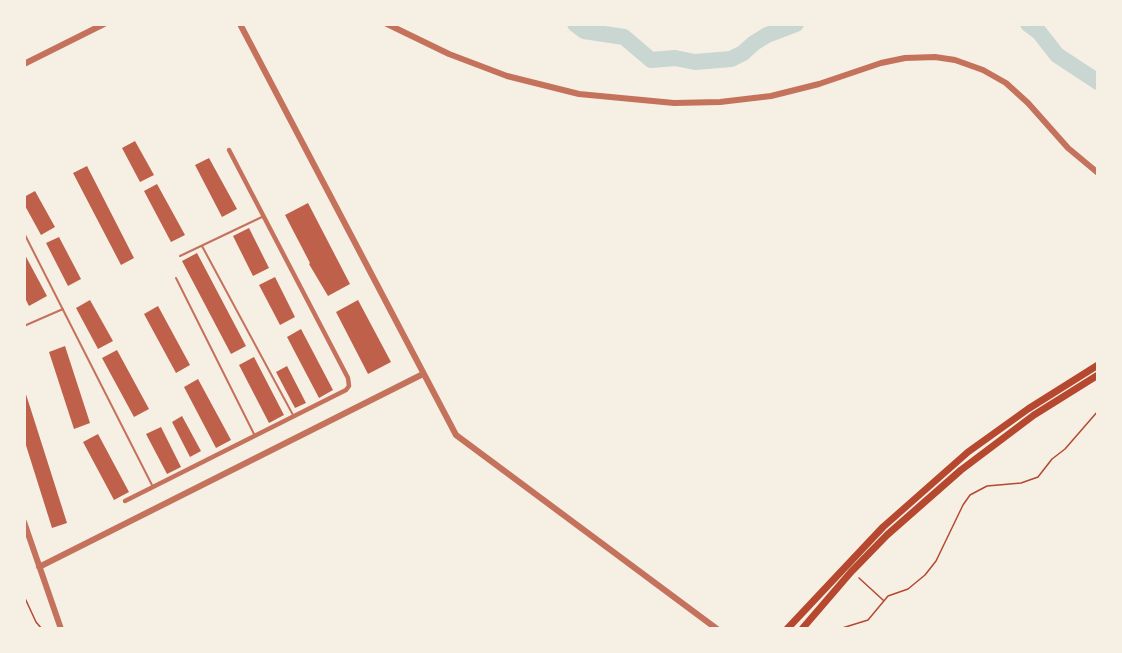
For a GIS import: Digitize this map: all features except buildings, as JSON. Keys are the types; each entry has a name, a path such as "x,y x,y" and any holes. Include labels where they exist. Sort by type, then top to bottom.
{"main road":[{"path":"787,629 883,527 968,452 1028,409 1098,365"},
{"path":"801,629 887,535 961,470 1024,422 1098,375"}],"street":[{"path":"24,64 104,24"},
{"path":"240,24 423,374 459,438 717,629"},
{"path":"387,24 449,54 507,76 579,94 674,104 771,96 905,58 935,57 955,60 983,70 1006,83 1028,103 1068,148 1098,173"},
{"path":"125,501 346,390 350,385 229,150"},
{"path":"39,567 423,374"},
{"path":"24,522 61,629"}],"lane":[{"path":"180,256 264,216"},
{"path":"24,232 153,487"},
{"path":"202,246 293,416"},
{"path":"176,278 255,436"},
{"path":"24,325 63,309"}],"path":[{"path":"839,629 868,620 890,594 908,589 925,575 936,561 958,514 970,495 987,486 1021,483 1038,477 1098,411"},
{"path":"860,578 883,600"},
{"path":"24,596 36,622 42,629"}],"waterway":[{"path":"575,24 584,31 624,37 651,60 675,58 695,62 731,59 767,35 796,24"},
{"path":"1028,24 1039,32 1057,55 1098,82"}]}
